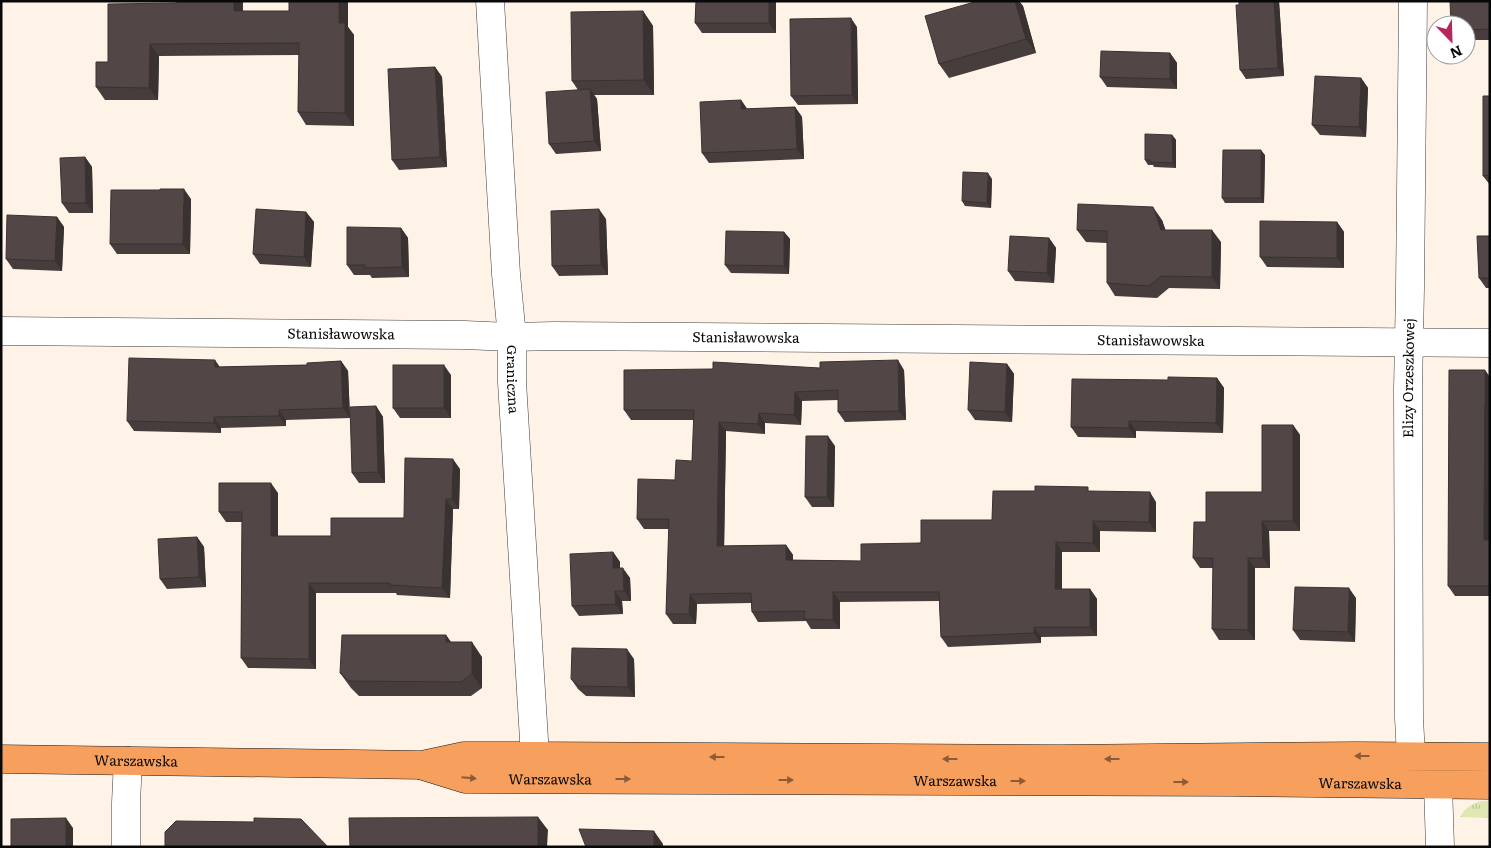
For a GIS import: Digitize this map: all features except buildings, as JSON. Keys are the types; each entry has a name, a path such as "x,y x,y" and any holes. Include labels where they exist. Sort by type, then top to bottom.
{"main road":[{"name":"Warszawska","path":"1,759 422,765 464,756 1050,759 1356,756 1490,757"},
{"path":"1411,756 1479,785"},
{"name":"Warszawska","path":"422,765 465,779 1230,782 1479,785"}],"street":[{"name":"Graniczna","path":"490,1 506,274 512,337 512,392 534,756"},
{"name":"Elizy Orzeszkowej","path":"1411,756 1409,718 1408,388 1413,1"},
{"name":"Stanisławowska","path":"1,331 512,337 1490,343"},
{"path":"126,847 128,761"},
{"path":"1438,785 1440,847"}],"green space":[{"path":"1481,801 1490,801 1490,818 1460,817 1468,807"}]}
